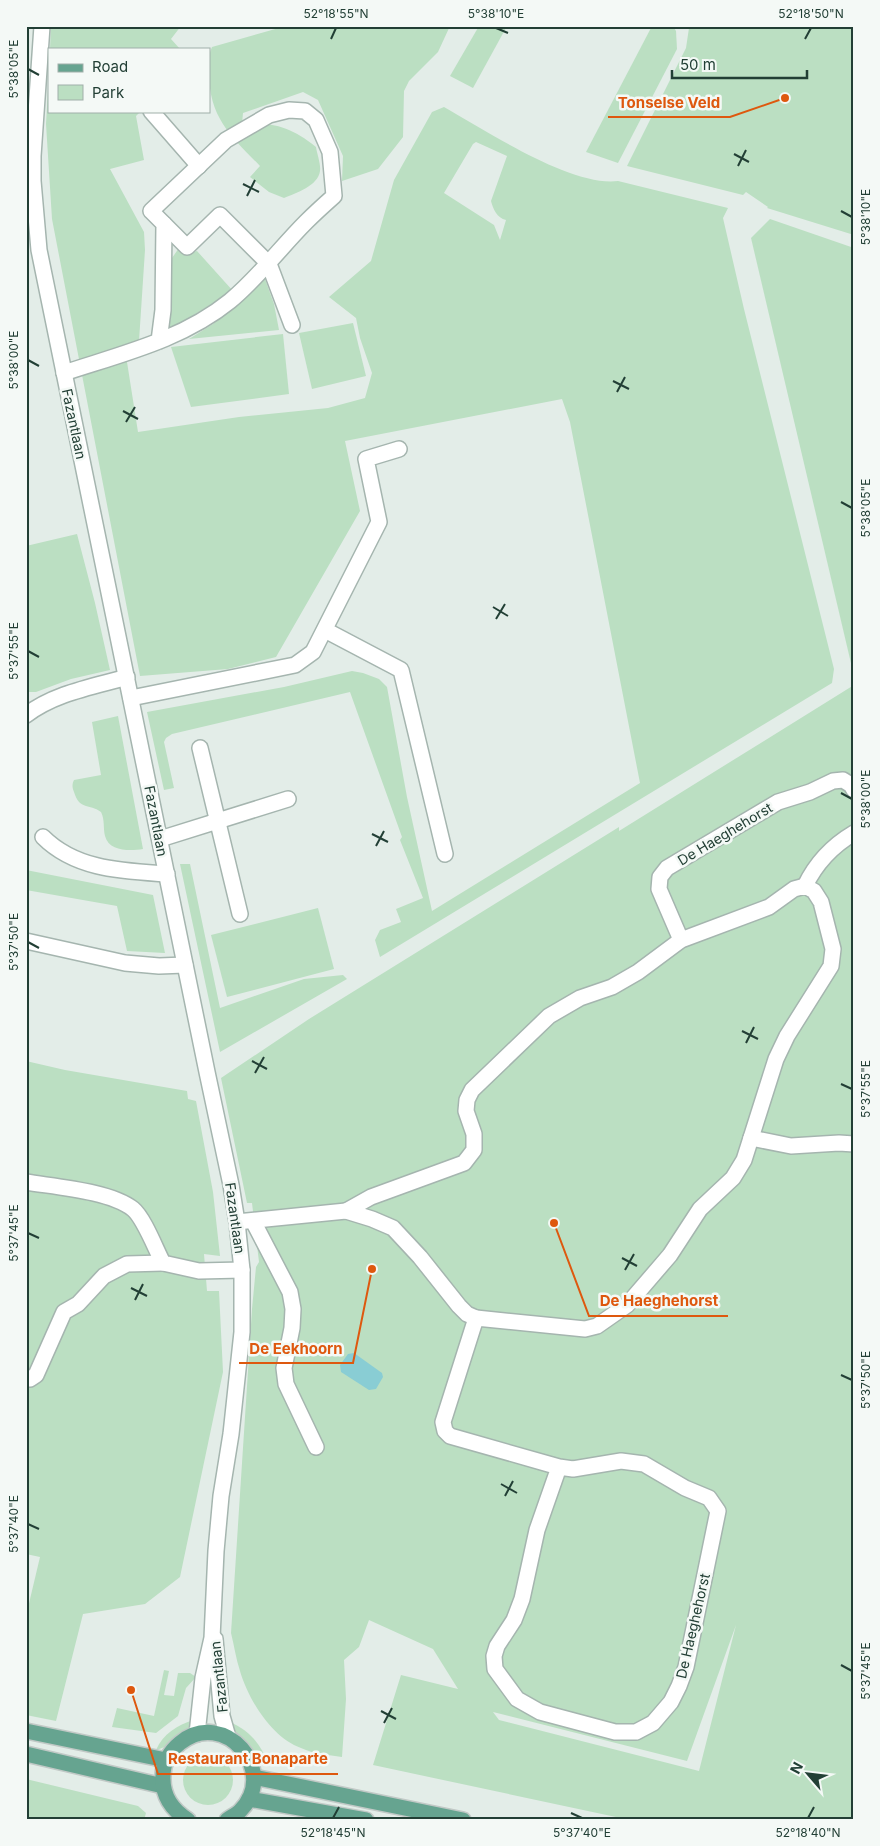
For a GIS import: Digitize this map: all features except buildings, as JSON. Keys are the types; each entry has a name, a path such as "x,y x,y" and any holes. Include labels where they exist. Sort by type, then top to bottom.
{"main road":[{"path":"26,1731 166,1760"},
{"path":"188,1820 173,1815 163,1786 166,1760 174,1748 184,1739 197,1734 211,1733 228,1737 241,1746 250,1760 254,1777 249,1799 240,1811 227,1820"},
{"path":"26,1754 163,1786"},
{"path":"254,1777 464,1820"},
{"path":"249,1799 366,1820"}],"street":[{"name":"Fazantlaan","path":"42,26 34,137 33,181 39,250 231,1185 242,1270 240,1355 231,1434 221,1496 216,1551 212,1638 203,1678 197,1734"},
{"path":"64,373 159,341 208,316 228,302 270,264 305,222 334,196 330,152 316,120 305,111 289,110 269,115 226,140 151,211 187,247 220,215 270,264 292,325"},
{"path":"152,112 199,166"},
{"path":"159,341 163,310 164,224"},
{"path":"131,698 295,666 313,652 378,522 366,459 399,449"},
{"path":"325,630 401,670 445,854"},
{"path":"26,715 54,698 127,677"},
{"path":"200,748 240,914"},
{"name":"De Haeghehorst","path":"681,940 659,889 660,877 667,868 778,802 810,792 833,781 843,780 851,785 854,790"},
{"path":"160,839 288,799"},
{"path":"346,1211 370,1197 464,1163 474,1150 474,1134 466,1111 466,1100 472,1090 549,1016 580,998 612,987 638,972 681,940 769,907 794,890 805,886 812,872 825,855 854,833"},
{"path":"43,837 52,846 66,855 83,862 116,870 167,874"},
{"path":"237,1222 346,1211 393,1228 420,1257 467,1314 476,1318 585,1329 597,1326 628,1306 670,1254 700,1209 733,1178 744,1160 776,1059 787,1036 831,966 834,949 821,902 814,891 805,886"},
{"path":"26,941 125,963 159,966 185,965"},
{"path":"751,1138 791,1146 854,1144"},
{"path":"26,1182 111,1198 134,1210 147,1230 162,1263"},
{"path":"253,1221 290,1292 293,1309 284,1368 286,1384 316,1447"},
{"path":"26,1378 36,1375 64,1312 78,1304 104,1276 127,1264 162,1263 199,1271 242,1270"},
{"name":"De Haeghehorst","path":"476,1318 443,1422 445,1431 450,1436 559,1467 573,1469 621,1461 644,1464 685,1488 709,1498 718,1511 686,1667 679,1686 671,1702 653,1723 636,1732 615,1732 540,1712 517,1699 494,1669 494,1656 497,1646 514,1620 522,1599 536,1530 559,1467"},
{"name":"Fazantlaan","path":"212,1617 222,1716 228,1737"}],"green space":[{"path":"51,26 181,26 171,39 179,48 50,48"},
{"path":"286,26 450,26 438,52 409,81 404,91 403,137 378,169 342,181 343,156 318,100 303,92 243,113 242,124 263,124 281,127 290,130 316,147 320,171 315,181 306,188 284,198 269,192 250,177 260,166 240,146 218,115 210,89 210,53 212,47"},
{"path":"479,26 507,26 473,88 450,76"},
{"path":"652,26 673,26 676,31 677,49 618,163 586,152"},
{"path":"688,26 854,26 854,235 767,208 746,192 743,195 627,166 686,48"},
{"path":"48,89 48,112 140,112 136,116 144,160 110,169 144,232 145,250 139,341 127,362 138,432 239,417 328,408 365,398 372,373 360,338 356,318 329,297 371,261 394,180 432,112 444,107 529,155 577,175 599,180 618,181 728,208 723,218 834,669 832,683 380,957 375,940 380,930 401,922 396,909 423,898 400,840 402,837 350,692 172,734 164,742 174,788 164,790 147,712 284,687 352,671 379,679 387,687 407,797 432,911 640,783 570,422 562,399 345,441 360,511 276,657 228,669 140,676 52,219 46,124","holes":["476,142 507,156 491,201 496,213 506,220 500,240 494,225 444,193"]},
{"path":"770,219 854,248 854,676 751,238"},
{"path":"179,248 190,253 197,251 233,291 169,330 172,258"},
{"path":"265,279 274,304 279,330 189,339 213,324"},
{"path":"353,323 366,376 312,389 299,333"},
{"path":"283,334 289,394 191,407 171,347"},
{"path":"77,534 110,670 71,679 36,692 26,692 26,546"},
{"path":"854,685 854,1820 630,1820 373,1765 401,1675 458,1689 433,1649 369,1620 359,1647 344,1660 346,1699 342,1757 306,1750 280,1736 255,1705 237,1662 231,1633 252,1309 256,1267 259,1262 252,1203 247,1203 221,1078 309,1019 619,827 619,831","holes":["736,1625 699,1771 499,1720 493,1712 687,1761"]},
{"path":"118,716 143,849 127,850 111,845 105,836 101,812 79,802 73,789 74,780 101,775 92,722"},
{"path":"180,864 190,864 220,1008 304,979 343,975 347,979 220,1052"},
{"path":"26,870 153,895 165,953 127,951 117,906 26,890"},
{"path":"318,908 334,969 227,997 211,935"},
{"path":"26,1061 65,1070 187,1091 188,1099 196,1101 213,1192 220,1256 204,1254 207,1291 219,1291 223,1372 180,1577 145,1604 83,1614 56,1721 26,1715 26,1616 40,1557 26,1554"},
{"path":"164,1670 169,1671 164,1695 174,1696 178,1673 190,1673 196,1677 186,1688 178,1716 156,1733 112,1727 117,1708 154,1716"},
{"path":"194,1720 188,1731 178,1740 156,1750 162,1739 171,1731"},
{"path":"230,1722 254,1739 262,1750 268,1764 256,1757 245,1747 232,1729"},
{"path":"203,1755 213,1755 226,1762 233,1775 233,1785 226,1798 213,1805 203,1805 194,1801 187,1794 183,1785 183,1775 187,1766 194,1759"},
{"path":"26,1779 138,1806 146,1813 144,1820 26,1820"}],"water":[{"path":"354,1353 382,1373 383,1377 376,1389 369,1390 341,1372 340,1365 348,1354"}],"place":[{"name":"Tonselse Veld","path":"785,98"},
{"name":"De Haeghehorst","path":"554,1223"},
{"name":"De Eekhoorn","path":"372,1269"},
{"name":"Restaurant Bonaparte","path":"131,1690"}]}
